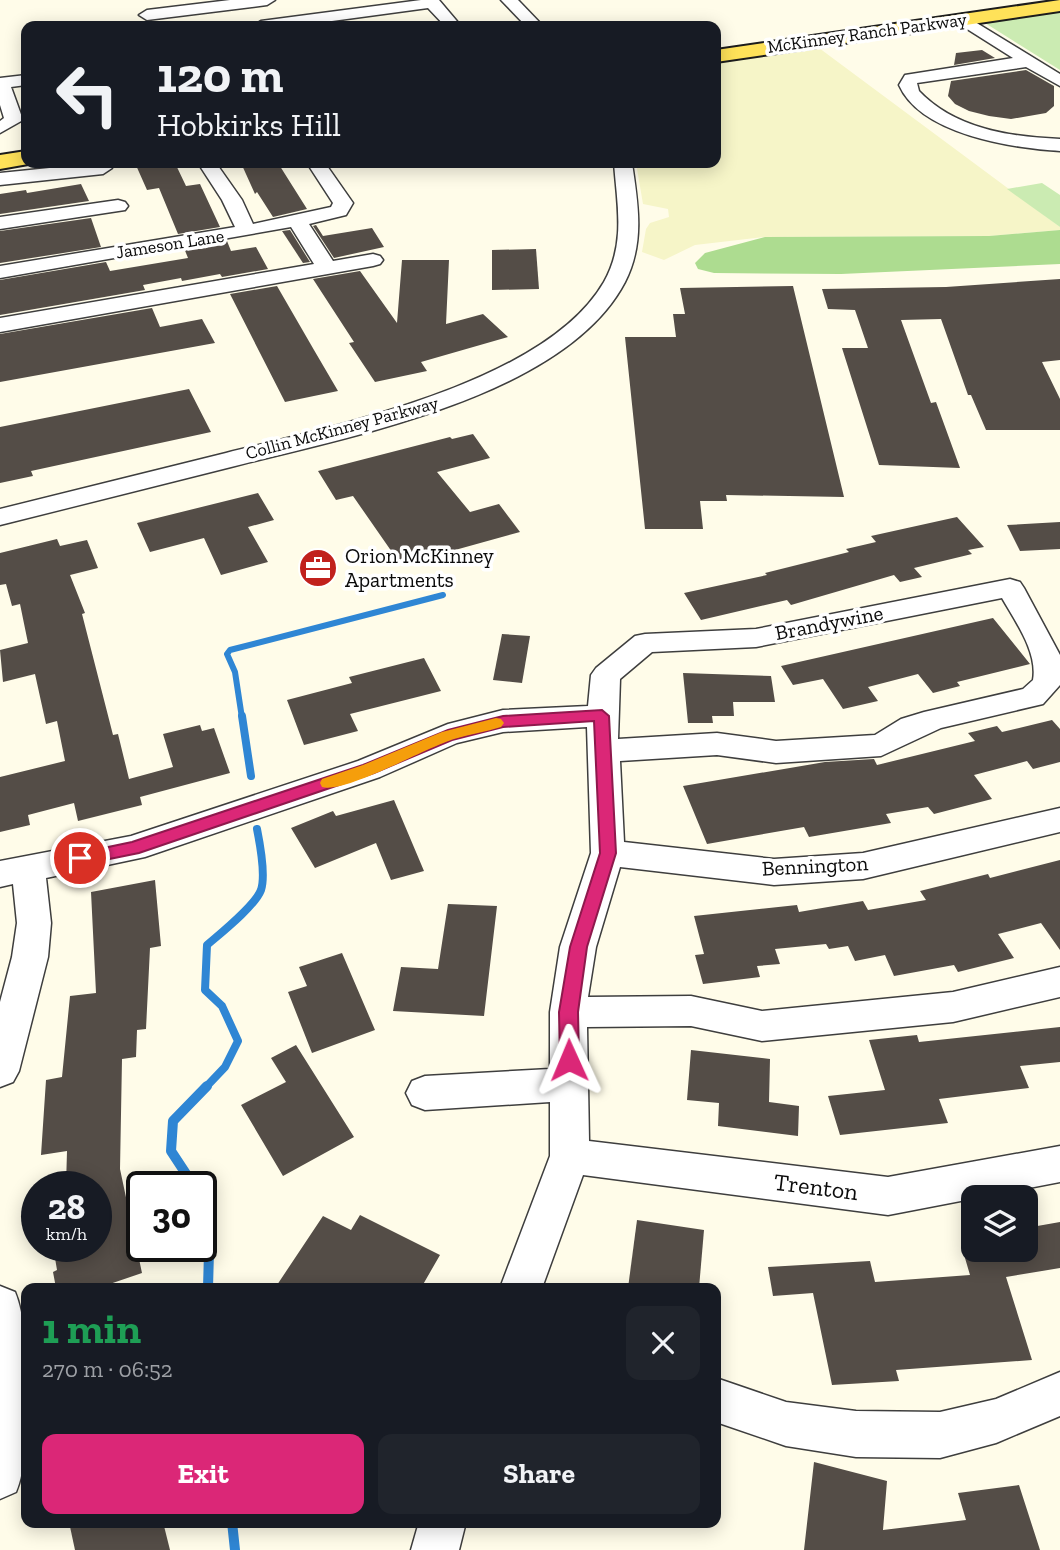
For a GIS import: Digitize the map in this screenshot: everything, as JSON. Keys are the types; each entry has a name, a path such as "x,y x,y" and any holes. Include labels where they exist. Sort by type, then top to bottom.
{"main road":[{"name":"McKinney Ranch Parkway","path":"721,44 1021,0"},
{"name":"McKinney Ranch Parkway","path":"721,55 1047,4"},
{"path":"0,150 21,147"},
{"path":"0,162 21,159"}],"street":[{"path":"146,11 170,0"},
{"path":"146,11 267,0"},
{"path":"311,21 301,8 365,0"},
{"path":"509,0 525,21"},
{"path":"347,21 431,2 448,21"},
{"path":"962,19 1060,81"},
{"path":"1029,61 977,64 911,79 908,85 911,95 953,124 1021,144 1060,145"},
{"path":"0,77 21,68"},
{"path":"0,77 21,79"},
{"path":"0,77 14,120 0,128"},
{"path":"210,168 232,200 247,231"},
{"name":"Jameson Lane","path":"0,272 247,231 339,211 343,206 341,201 319,168"},
{"name":"Collin McKinney Parkway","path":"0,517 379,422 441,402 515,368 577,325 602,298 619,273 627,250 629,226 623,168"},
{"path":"0,179 108,182"},
{"path":"0,223 108,182"},
{"path":"108,182 133,250"},
{"path":"297,221 327,268"},
{"path":"0,325 373,260"},
{"name":"Brandywine","path":"602,716 606,675 645,643 756,638 1010,587 1043,652 1049,675 1045,687 1032,697 935,719 912,727 881,744 776,752 717,744 603,751"},
{"path":"0,1071 9,1001 30,957 34,923 14,871 133,848 369,769 448,735 503,721 602,716 608,853 578,947 568,1012 570,1156 523,1283"},
{"name":"Bennington","path":"608,853 774,872 863,866 1060,820"},
{"path":"568,1012 691,1011 762,1026 953,1007 1060,982"},
{"path":"425,1093 570,1084"},
{"name":"Trenton","path":"570,1156 888,1196 1060,1164"},
{"path":"0,1307 3,1376 0,1476"},
{"path":"721,1401 786,1424 856,1434 940,1435 996,1421 1060,1394"},
{"path":"435,1550 441,1528"}],"green space":[{"path":"1060,11 1060,70 985,23"},
{"path":"815,45 1060,227 1060,230 989,236 765,237 695,245 664,260 642,252 646,229 650,223 669,217 668,209 643,204 637,168 721,168 721,61"},
{"path":"1042,183 1060,195 1060,227 1007,189"},
{"path":"1060,230 1060,264 841,274 714,273 698,269 695,263 705,253 765,237 989,236"}],"building":[{"path":"982,50 995,58 954,65 956,53"},
{"path":"1026,70 1054,86 1054,106 1046,113 1011,119 989,116 969,111 955,104 948,96 951,81"},
{"path":"137,168 177,168 186,186 200,184 220,227 178,234 159,188 147,190"},
{"path":"243,168 281,168 307,209 273,217 257,192 255,194"},
{"path":"81,184 89,201 0,214 0,194 26,190 27,193"},
{"path":"91,218 101,247 0,263 0,231"},
{"path":"316,225 323,236 372,228 384,247 334,258 313,226"},
{"path":"290,230 310,262 303,263 282,231"},
{"path":"227,241 231,251 256,247 268,269 222,277 220,274 182,281 181,278 143,285 145,290 0,315 0,280 106,262 110,271 188,258 184,248"},
{"path":"536,249 539,289 492,290 492,250"},
{"path":"402,260 449,260 446,324 483,314 508,337 421,362 427,371 375,382 349,343 354,342 313,279 360,271 397,323"},
{"path":"1060,279 1060,360 1042,362 1060,399 1060,430 986,430 971,395 968,395 941,319 901,320 931,403 936,402 960,468 879,465 842,348 868,348 855,310 828,309 822,289 946,287"},
{"path":"277,286 338,391 285,402 230,294"},
{"path":"793,286 844,497 726,495 727,501 700,501 703,529 645,529 625,337 676,337 673,314 685,314 680,288"},
{"path":"152,308 160,327 202,319 215,343 0,382 0,334"},
{"path":"189,389 211,432 31,471 33,476 0,483 0,427"},
{"path":"473,434 490,458 437,472 470,512 499,504 520,532 401,565 353,496 336,500 318,471 450,437 452,439"},
{"path":"258,493 274,520 248,527 268,562 221,575 204,538 150,552 137,523"},
{"path":"957,517 984,547 968,550 972,554 914,568 922,577 900,582 894,575 791,605 787,600 701,620 684,593 767,575 765,573 849,552 846,549 876,542 871,536"},
{"path":"1060,522 1060,549 1020,551 1007,525"},
{"path":"57,539 60,546 87,540 98,568 70,575 85,613 82,614 113,735 118,734 129,779 173,767 163,734 200,725 202,731 214,728 230,773 140,797 142,805 78,821 74,803 28,815 30,825 0,832 0,777 65,761 57,721 46,724 35,674 3,682 0,650 28,643 20,604 12,606 6,584 0,585 0,553"},
{"path":"993,618 1030,664 957,682 960,686 933,693 918,674 868,687 878,701 843,709 823,679 793,685 781,666"},
{"path":"502,634 530,636 522,683 493,680"},
{"path":"424,658 441,691 350,714 358,731 304,745 287,700 352,683 349,677"},
{"path":"683,673 771,676 775,702 733,702 734,716 712,716 713,723 688,723"},
{"path":"1052,720 1060,729 1060,762 1033,769 1027,761 974,775 992,799 934,814 928,807 886,814 891,823 809,837 804,827 707,844 683,786 825,762 874,759 877,765 975,741 968,733 997,726 1002,732"},
{"path":"394,800 424,871 391,880 376,843 315,868 291,828 333,811 336,816"},
{"path":"1060,860 1060,950 1041,923 998,934 1014,958 958,972 954,965 894,976 885,955 855,961 848,946 829,949 826,944 775,949 780,964 757,966 760,977 703,984 695,955 704,954 694,916 797,905 799,912 863,901 868,910 926,900 920,891 988,874 990,878"},
{"path":"155,880 161,946 150,948 146,1029 137,1030 136,1057 122,1059 120,1169 126,1197 126,1262 140,1262 142,1273 113,1283 55,1283 53,1272 57,1270 56,1262 112,1262 112,1171 66,1171 67,1151 41,1155 46,1080 62,1077 70,996 96,993 91,892"},
{"path":"448,904 497,906 484,1016 393,1011 401,967 438,969"},
{"path":"342,953 375,1030 312,1053 288,992 307,986 299,967"},
{"path":"1060,1027 1060,1062 1020,1066 1029,1088 939,1099 948,1123 840,1135 828,1096 885,1090 869,1040 917,1035 919,1042"},
{"path":"296,1045 354,1137 283,1176 241,1105 286,1082 271,1058"},
{"path":"691,1050 770,1059 769,1102 799,1106 798,1136 718,1126 719,1103 687,1100"},
{"path":"360,1215 440,1255 424,1283 278,1283 323,1216 351,1230"},
{"path":"637,1220 704,1230 699,1283 629,1283"},
{"path":"1060,1222 1060,1268 1006,1277 1032,1360 896,1370 899,1381 832,1385 813,1293 773,1296 768,1267 870,1261 875,1282 970,1275 966,1262 1038,1262 1038,1226"},
{"path":"814,1462 887,1481 883,1530 966,1520 958,1493 1019,1485 1040,1550 804,1550"},
{"path":"70,1528 164,1528 170,1550 75,1550"}],"waterway":[{"path":"242,718 235,672 227,654 230,650 443,595"},
{"path":"242,716 251,776"},
{"path":"205,1088 225,1067 238,1041 222,1006 205,990 207,945 245,911 261,890 263,868 257,829"},
{"path":"184,1171 171,1151 173,1121 207,1086"},
{"path":"208,1283 209,1262"},
{"path":"233,1528 235,1550"}],"slow traffic":[{"path":"328,783 369,769 448,735 496,723"}],"place":[{"name":"Orion McKinney Apartments","path":"318,568"}],"route":[{"path":"80,858 133,848 369,769 448,735 503,721 602,716 608,853 578,947 568,1012 569,1060"}]}
